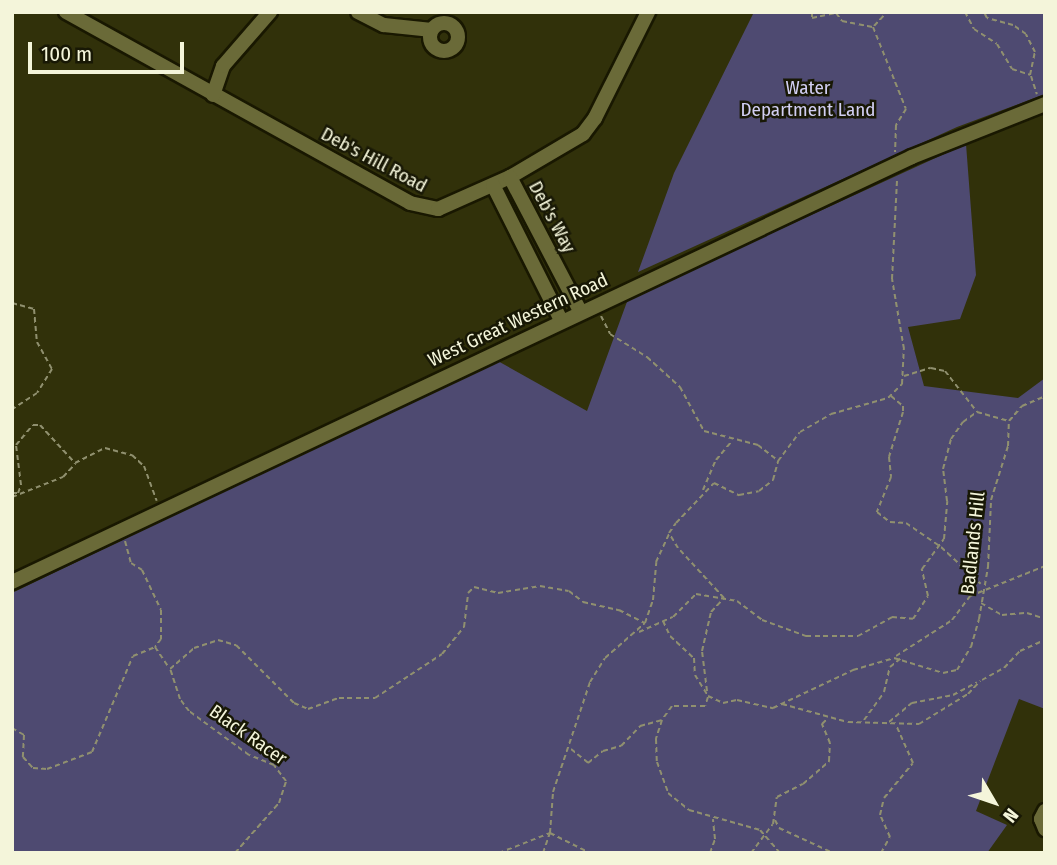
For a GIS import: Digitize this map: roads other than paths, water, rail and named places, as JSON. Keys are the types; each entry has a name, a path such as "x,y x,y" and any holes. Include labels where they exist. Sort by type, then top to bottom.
{"street":[{"name":"Deb's Hill Road","path":"66,12 418,207 449,206 510,177 575,141 590,127 648,12"},
{"path":"213,95 223,66 270,12"},
{"path":"358,12 384,25 432,30"},
{"name":"West Great Western Road","path":"12,582 580,311 898,163 1043,104"},
{"name":"Deb's Way","path":"510,177 580,311"},
{"name":"Deb's Way","path":"493,185 561,320"},
{"path":"1045,811 1041,821 1045,829"}],"park label":[{"name":"Water Department Land","path":"808,99"}]}
